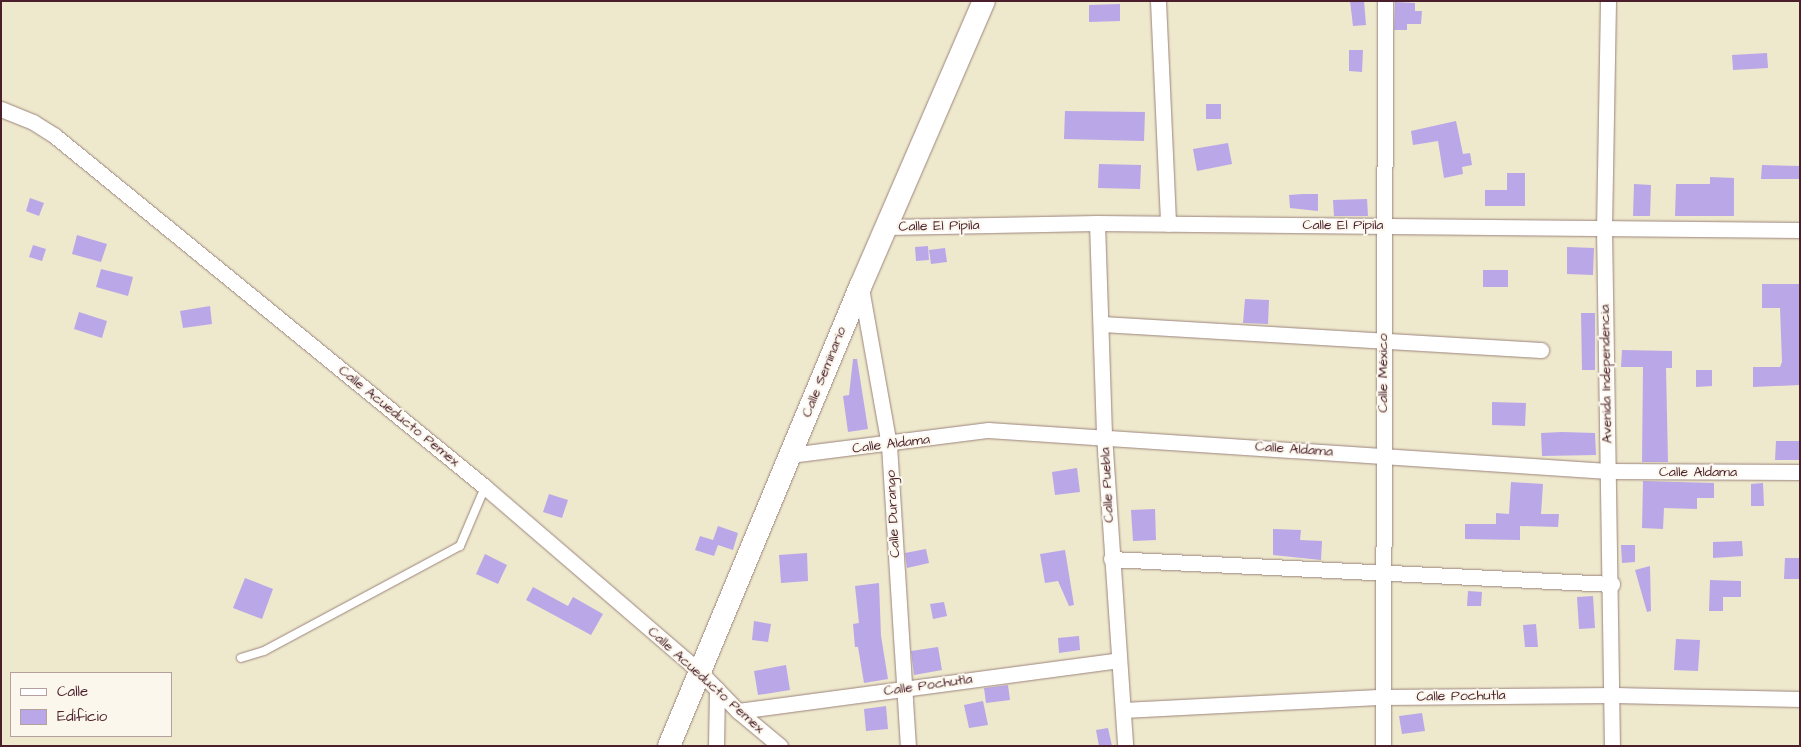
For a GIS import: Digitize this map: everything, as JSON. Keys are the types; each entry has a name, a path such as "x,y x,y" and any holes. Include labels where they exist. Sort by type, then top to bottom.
{"street":[{"name":"Calle Seminario","path":"669,746 860,285 887,227 984,1"},
{"path":"1158,1 1168,224"},
{"name":"Calle México","path":"1383,746 1383,341 1386,226 1385,1"},
{"name":"Avenida Independencia","path":"1608,1 1604,228 1614,695 1612,746"},
{"name":"Calle Acueducto Pemex","path":"1,109 33,122 56,136 485,486 700,672 738,711 780,746"},
{"name":"Calle El Pípila","path":"887,227 1097,223 1800,230"},
{"name":"Calle Puebla","path":"1097,223 1104,435 1125,746"},
{"name":"Calle Durango","path":"860,285 889,445 902,689 908,746"},
{"path":"1101,324 1541,350"},
{"name":"Calle Aldama","path":"790,455 889,445 988,430 1104,435 1608,471 1800,472"},
{"path":"1111,559 1612,584"},
{"name":"Calle Pochutla","path":"738,711 1118,660"},
{"path":"716,746 717,689"},
{"name":"Calle Pochutla","path":"1123,710 1383,697 1614,695 1800,699"}],"lane":[{"path":"241,658 264,651 460,546 485,486"}],"building":[{"path":"1350,1 1364,1 1366,25 1353,26"},
{"path":"1395,2 1415,3 1415,11 1422,11 1421,24 1407,24 1407,30 1394,30"},
{"path":"1120,4 1120,21 1089,22 1089,5"},
{"path":"1349,50 1363,50 1362,72 1349,71"},
{"path":"1767,53 1768,68 1733,70 1732,55"},
{"path":"1206,104 1221,104 1221,119 1206,119"},
{"path":"1065,111 1145,112 1144,141 1064,139"},
{"path":"1456,121 1463,154 1470,153 1472,165 1462,167 1463,174 1444,178 1438,141 1413,145 1411,131"},
{"path":"1228,143 1232,164 1197,171 1193,149"},
{"path":"1099,164 1141,165 1140,189 1098,188"},
{"path":"1762,165 1800,166 1800,179 1761,179"},
{"path":"1507,173 1525,173 1525,206 1485,206 1485,190 1507,190"},
{"path":"1710,177 1734,178 1734,216 1675,216 1676,184 1710,184"},
{"path":"1634,184 1651,185 1650,216 1633,216"},
{"path":"1318,194 1318,211 1290,208 1289,195"},
{"path":"30,198 44,203 39,216 26,211"},
{"path":"1367,199 1368,216 1334,216 1333,200"},
{"path":"77,235 107,244 101,262 72,254"},
{"path":"33,245 46,249 42,261 29,257"},
{"path":"928,246 929,260 916,261 915,247"},
{"path":"1567,247 1594,248 1593,275 1567,274"},
{"path":"945,248 947,262 931,264 929,250"},
{"path":"101,269 133,277 128,296 96,287"},
{"path":"1483,270 1508,270 1508,287 1483,287"},
{"path":"1762,284 1800,284 1800,385 1753,387 1753,367 1780,367 1782,362 1780,308 1762,308"},
{"path":"1245,299 1269,300 1268,324 1243,323"},
{"path":"210,306 212,324 183,328 180,311"},
{"path":"79,312 107,321 102,338 74,329"},
{"path":"1581,313 1595,313 1595,370 1582,370"},
{"path":"1622,350 1672,351 1672,368 1666,368 1668,462 1642,462 1643,367 1621,367"},
{"path":"853,359 857,359 868,429 848,432 843,396 849,395"},
{"path":"1696,370 1712,370 1712,386 1696,387"},
{"path":"1492,402 1526,403 1525,426 1492,425"},
{"path":"1541,433 1595,433 1596,455 1542,456"},
{"path":"1776,441 1800,441 1800,460 1775,460"},
{"path":"1077,468 1080,492 1055,495 1052,472"},
{"path":"1643,481 1714,483 1714,498 1697,498 1697,509 1664,508 1663,529 1642,528"},
{"path":"1511,482 1543,484 1541,514 1559,514 1558,527 1520,526 1520,540 1465,539 1465,524 1496,524 1496,513 1509,514"},
{"path":"1763,483 1764,506 1751,506 1751,484"},
{"path":"549,494 568,500 562,518 543,512"},
{"path":"1155,509 1156,540 1133,541 1131,510"},
{"path":"718,526 738,533 733,550 718,545 714,556 695,550 700,536 713,540"},
{"path":"1273,529 1301,530 1300,540 1322,541 1321,560 1273,555"},
{"path":"1742,541 1743,556 1713,558 1713,542"},
{"path":"1621,545 1635,545 1635,562 1622,563"},
{"path":"926,549 929,563 907,568 905,553"},
{"path":"1065,550 1074,605 1069,606 1058,581 1045,583 1040,554"},
{"path":"807,553 808,581 781,583 779,555"},
{"path":"485,554 507,565 498,584 476,574"},
{"path":"1785,558 1800,558 1800,579 1784,579"},
{"path":"1650,566 1651,611 1647,612 1635,570"},
{"path":"245,578 273,589 262,619 233,608"},
{"path":"1710,580 1741,581 1741,597 1723,597 1723,611 1709,611"},
{"path":"879,583 881,636 888,679 864,683 858,647 855,647 853,624 859,623 855,586"},
{"path":"533,587 568,606 573,597 603,614 591,635 526,600"},
{"path":"1468,591 1482,592 1481,606 1467,606"},
{"path":"1593,596 1595,628 1579,629 1577,597"},
{"path":"944,602 947,616 933,619 930,604"},
{"path":"754,621 771,624 768,642 752,640"},
{"path":"1536,624 1538,647 1525,647 1523,625"},
{"path":"1079,636 1080,650 1059,653 1058,638"},
{"path":"1676,639 1700,640 1698,671 1674,670"},
{"path":"938,647 942,670 914,675 911,651"},
{"path":"786,665 790,690 758,695 754,671"},
{"path":"1008,685 1010,700 986,703 984,688"},
{"path":"983,701 988,725 969,728 964,705"},
{"path":"886,706 888,729 866,731 864,709"},
{"path":"1422,713 1425,731 1402,734 1399,716"},
{"path":"1108,728 1112,746 1099,746 1096,730"}]}
